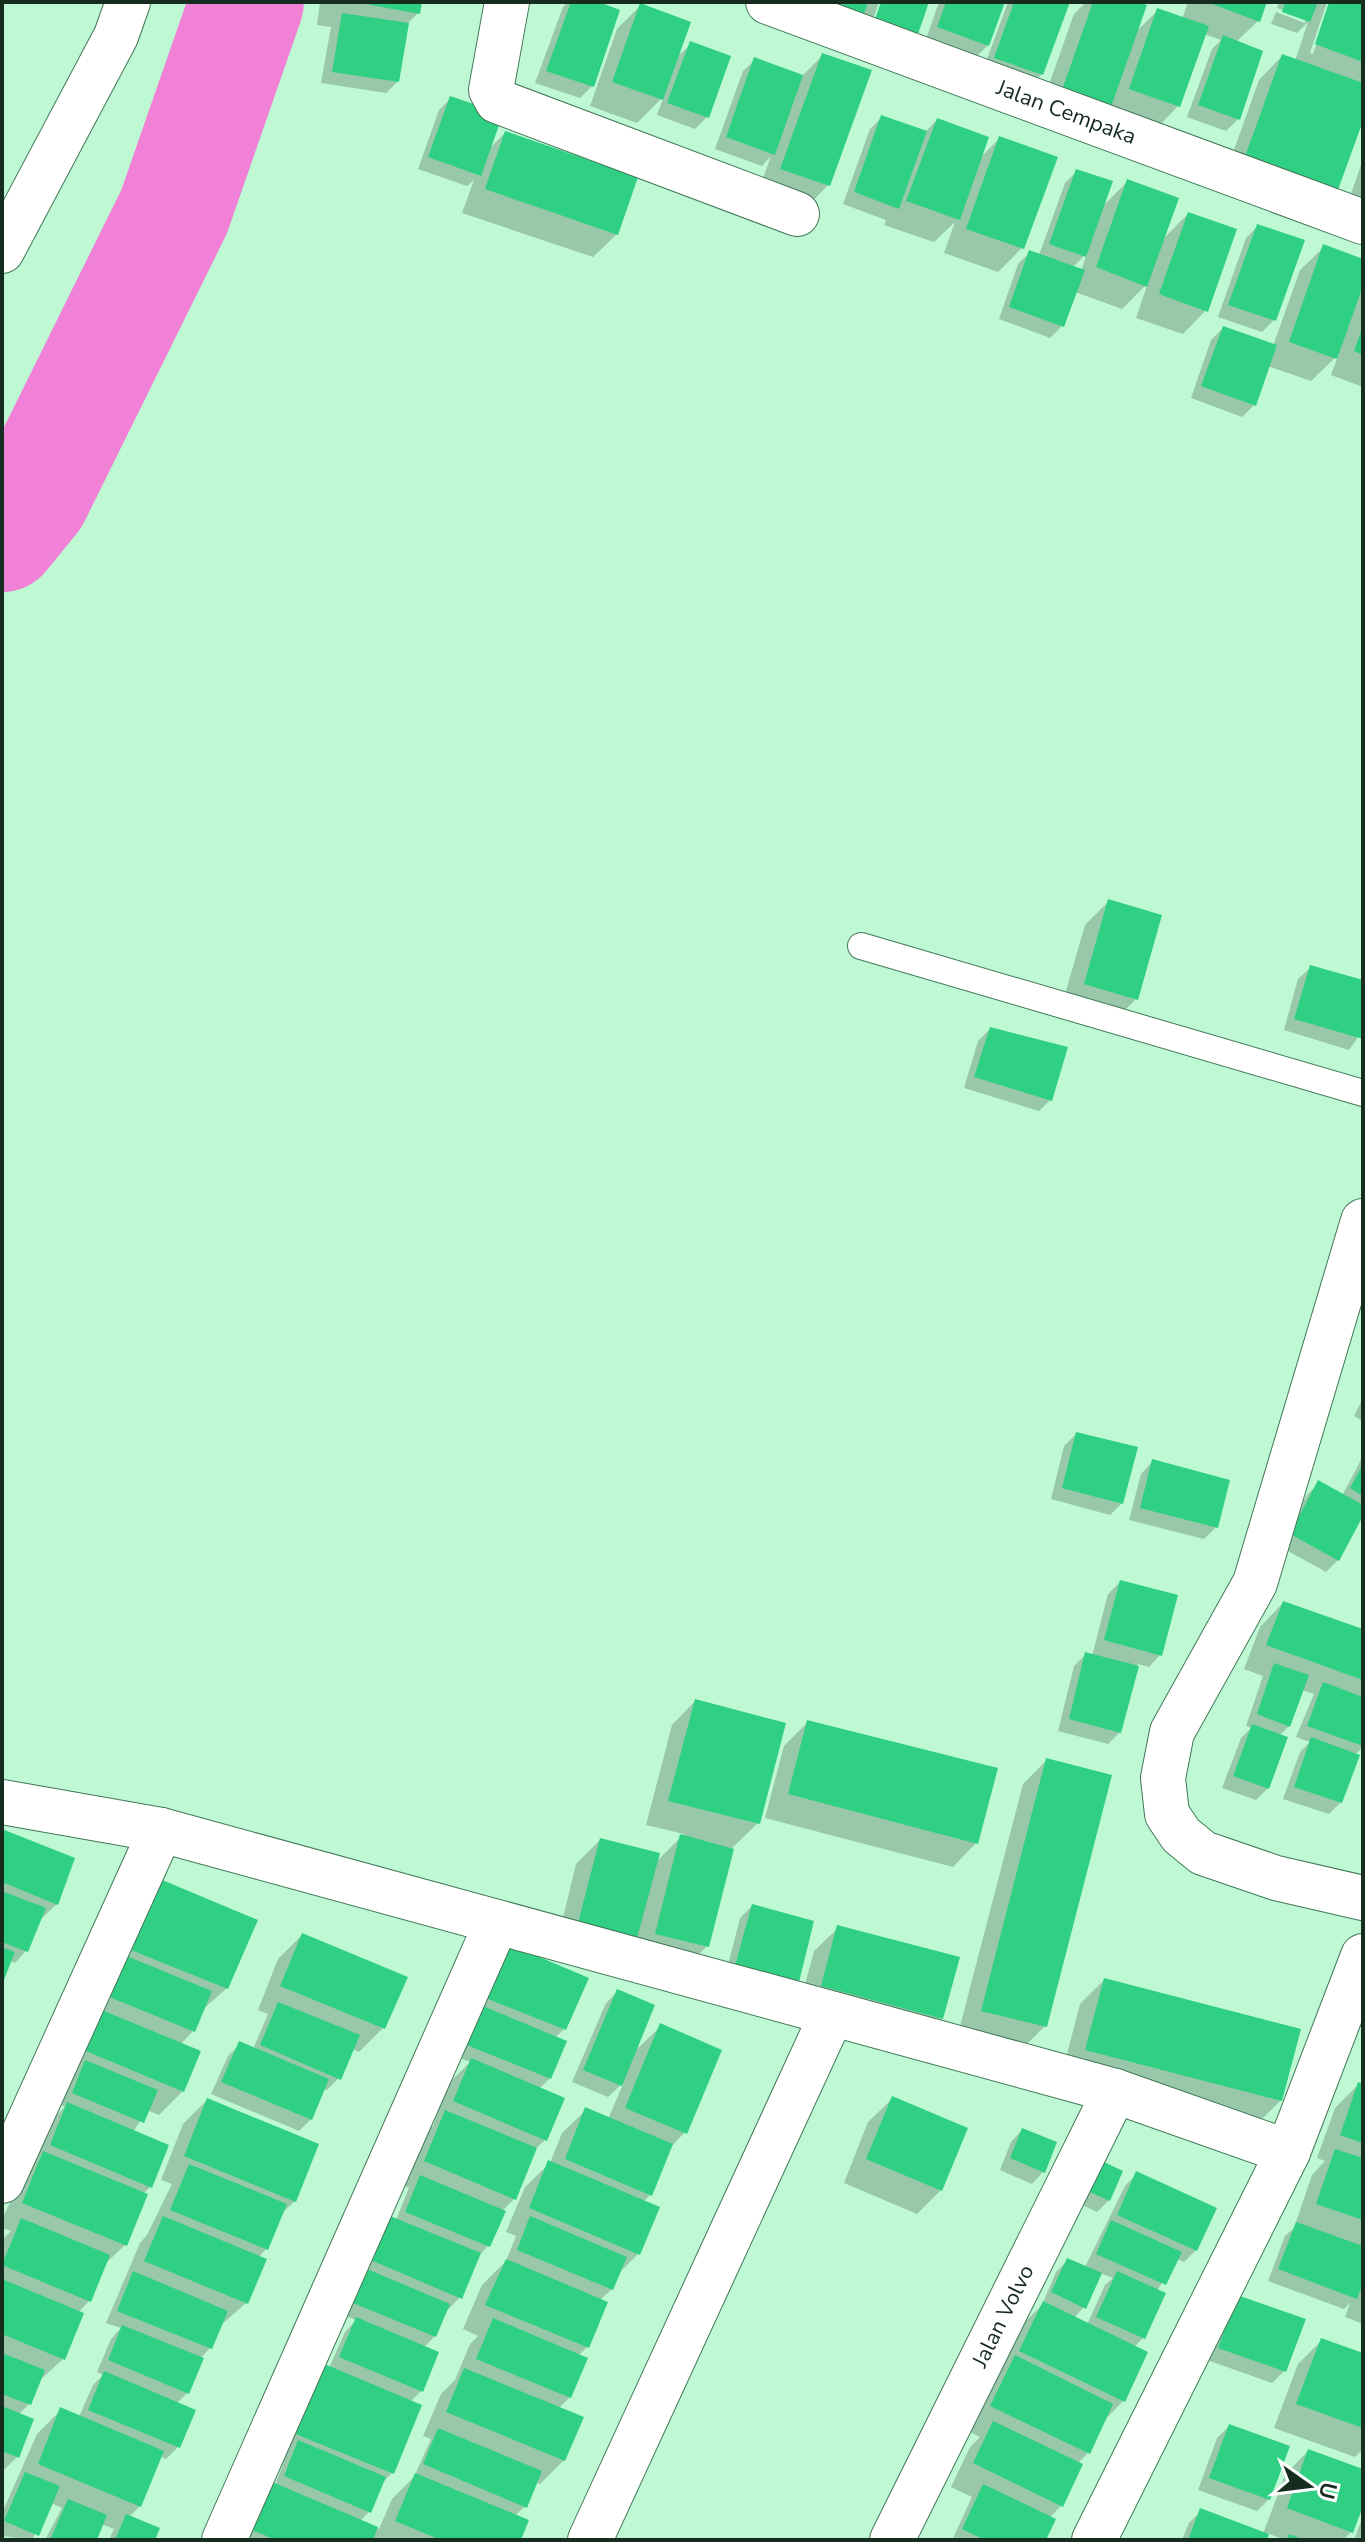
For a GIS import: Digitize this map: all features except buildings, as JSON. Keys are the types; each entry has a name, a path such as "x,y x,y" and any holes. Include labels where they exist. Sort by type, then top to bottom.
{"street":[{"path":"2,251 116,36 128,2"},
{"path":"507,2 491,90 497,101 797,214"},
{"name":"Jalan Cempaka","path":"768,2 1363,222"},
{"path":"1363,1221 1255,1583 1172,1732 1163,1778 1167,1814 1181,1835 1203,1853 1276,1878 1363,1898"},
{"path":"2,1802 161,1830 1115,2091 1288,2152"},
{"path":"2,2181 161,1830"},
{"path":"224,2540 497,1922"},
{"path":"1094,2540 1288,2152 1363,1956"},
{"path":"590,2540 832,2014"},
{"name":"Jalan Volvo","path":"892,2540 1115,2091"}],"lane":[{"path":"861,946 1363,1093"}],"waterway":[{"path":"2,535 33,497 174,212 247,2"}]}
